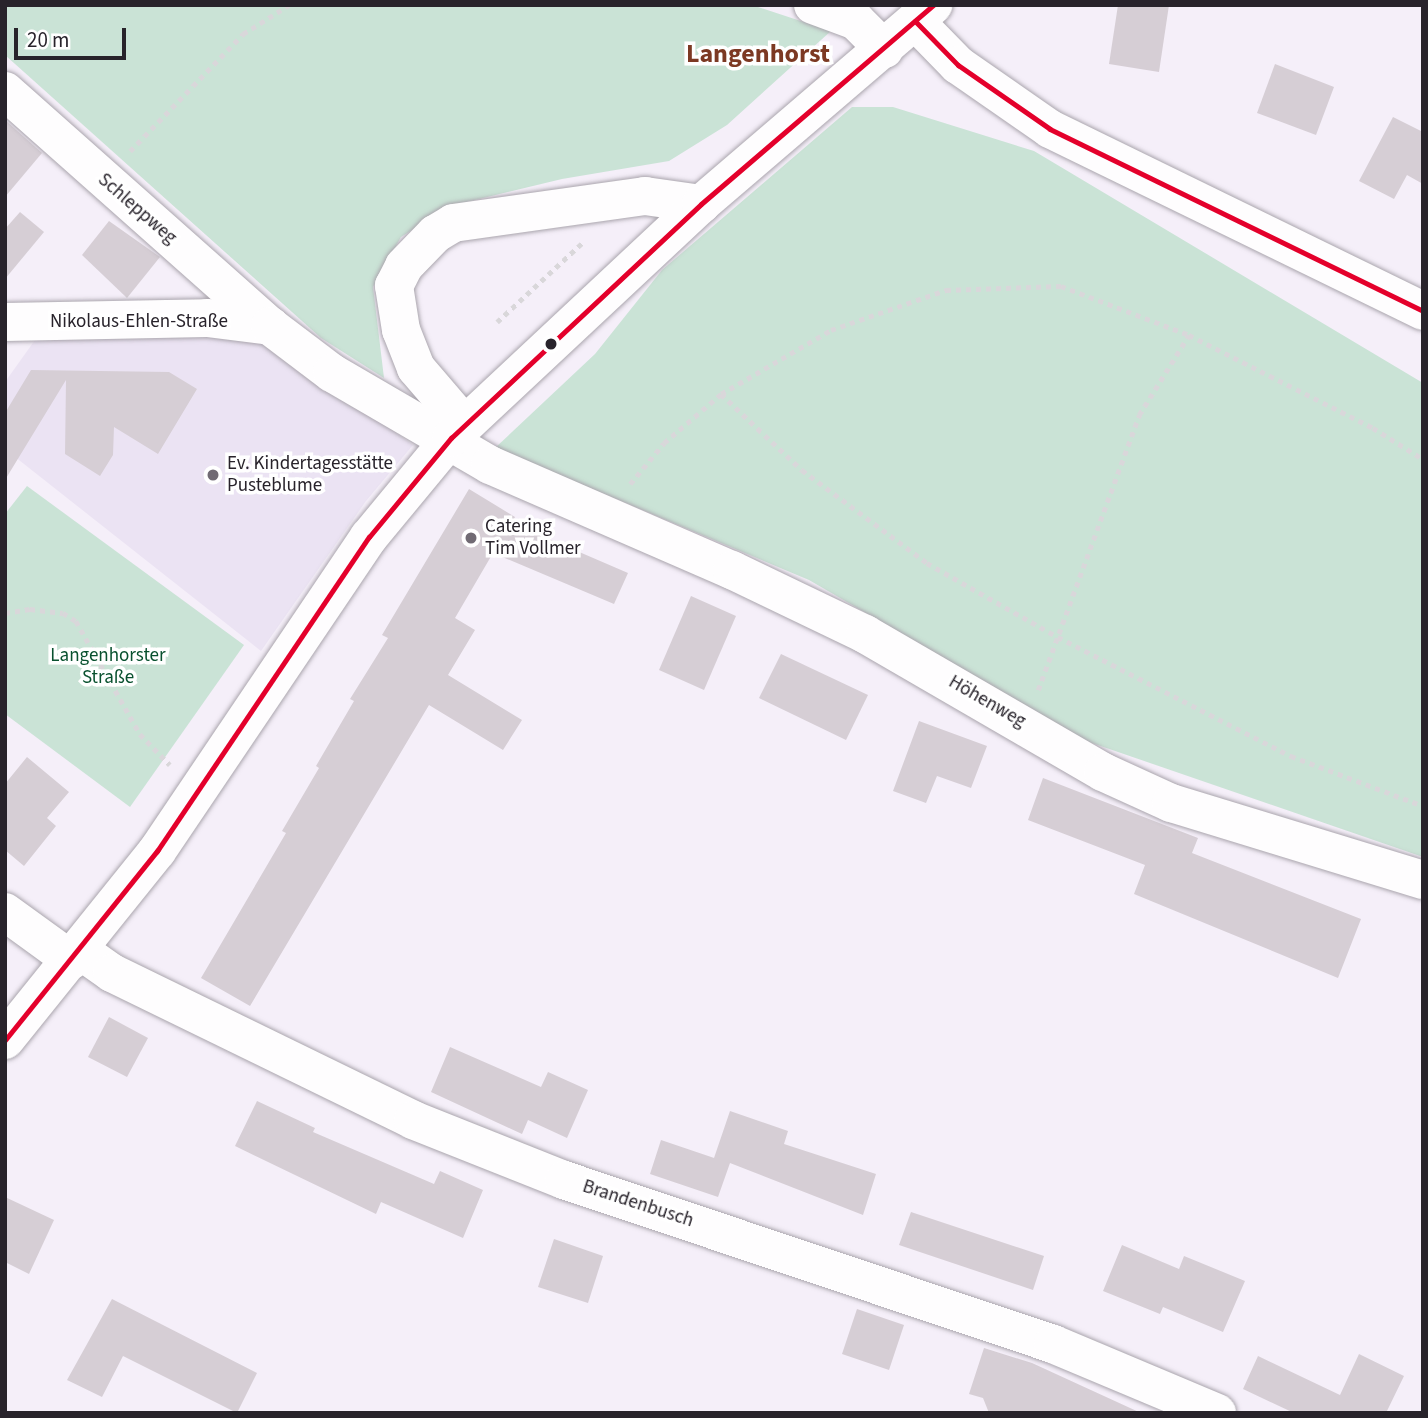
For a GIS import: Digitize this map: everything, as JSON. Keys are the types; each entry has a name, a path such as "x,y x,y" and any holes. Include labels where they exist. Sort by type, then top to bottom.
{"street":[{"path":"813,5 856,21 884,49"},
{"path":"5,1040 157,851 223,758 369,537 457,431 701,204 924,13 958,65 1050,129 1423,311"},
{"name":"Schleppweg","path":"5,90 270,326"},
{"path":"457,431 416,368 401,330 394,286 404,266 435,234 453,223 645,196 701,204"},
{"name":"Nikolaus-Ehlen-Straße","path":"5,322 207,318 270,326 332,373 457,431"},
{"name":"Höhenweg","path":"457,431 490,465 603,517 732,570 864,634 1026,723 1103,772 1171,803 1423,880"},
{"path":"5,912 75,954"},
{"name":"Brandenbusch","path":"75,954 413,1120 564,1180 1053,1344 1217,1413"}],"path":[{"path":"102,178 243,34 289,5"},
{"path":"497,322 588,238"},
{"path":"603,517 664,443 721,394 831,330 946,290 1061,286 1189,334 1373,428 1423,459"},
{"path":"1026,723 1139,415 1189,334"},
{"path":"721,394 802,470 927,563 1058,637 1291,756 1423,806"},
{"path":"5,613 30,609 63,613 76,621 140,734 178,774"}],"shaded area":[{"name":"Ev. Kindertagesstätte Pusteblume","path":"40,333 264,338 413,445 366,501 261,651 5,449 5,382"}],"green space":[{"path":"5,5 752,5 831,31 727,125 669,161 562,179 450,206 401,237 373,287 384,378 321,338 5,55"},
{"path":"852,107 893,107 1034,151 1423,383 1423,857 1089,742 809,580 495,448 595,354 662,270"},
{"name":"Langenhorster Straße","path":"27,486 244,645 130,807 5,714 5,514"}],"building":[{"path":"1118,5 1169,5 1159,72 1109,64"},
{"path":"1275,64 1334,87 1316,135 1257,113"},
{"path":"1393,117 1423,132 1423,184 1407,175 1394,199 1359,181"},
{"path":"5,120 42,153 5,197"},
{"path":"20,212 44,232 5,279 5,229"},
{"path":"109,221 160,257 127,298 82,255"},
{"path":"31,370 169,372 197,389 158,454 114,427 113,455 100,476 65,454 66,380 5,480 5,413"},
{"path":"469,489 515,517 512,523 628,573 614,604 493,553 455,618 475,630 448,675 522,720 503,750 429,705 250,1006 201,978 286,833 282,831 354,701 350,699 388,638 382,635"},
{"path":"691,596 736,616 704,690 659,670"},
{"path":"781,654 868,695 846,740 759,698"},
{"path":"919,721 987,746 971,788 937,776 926,803 893,791"},
{"path":"27,757 69,792 47,818 56,826 24,866 5,850 5,784"},
{"path":"1043,778 1198,838 1192,853 1361,919 1338,978 1134,894 1145,865 1028,820"},
{"path":"109,1017 148,1038 127,1077 88,1057"},
{"path":"450,1047 541,1087 548,1072 588,1090 567,1138 528,1120 522,1134 431,1092"},
{"path":"257,1101 315,1128 313,1132 434,1184 440,1171 483,1190 463,1238 381,1202 376,1214 235,1146"},
{"path":"730,1111 788,1131 784,1144 876,1174 863,1215 730,1163 718,1197 650,1174 661,1140 714,1158"},
{"path":"5,1197 54,1220 29,1274 5,1262"},
{"path":"911,1212 1044,1256 1033,1290 899,1245"},
{"path":"554,1239 603,1256 588,1303 538,1287"},
{"path":"1122,1245 1179,1269 1184,1256 1245,1281 1223,1332 1163,1307 1160,1314 1103,1291"},
{"path":"112,1299 257,1373 237,1413 123,1356 102,1397 67,1380"},
{"path":"857,1309 904,1325 889,1370 842,1354"},
{"path":"984,1348 1032,1363 1141,1413 989,1413 983,1398 969,1394"},
{"path":"1359,1354 1404,1376 1386,1413 1294,1413 1243,1389 1258,1356 1340,1395"}],"transit line":[{"path":"5,1040 157,851 369,537 451,438 701,204 933,5"},
{"path":"915,21 958,65 1050,129 1423,311"}],"place":[{"name":"Ev. Kindertagesstätte Pusteblume","path":"213,475"},
{"name":"Catering Tim Vollmer","path":"471,538"}],"district":[{"name":"Langenhorst","path":"758,54"}]}
